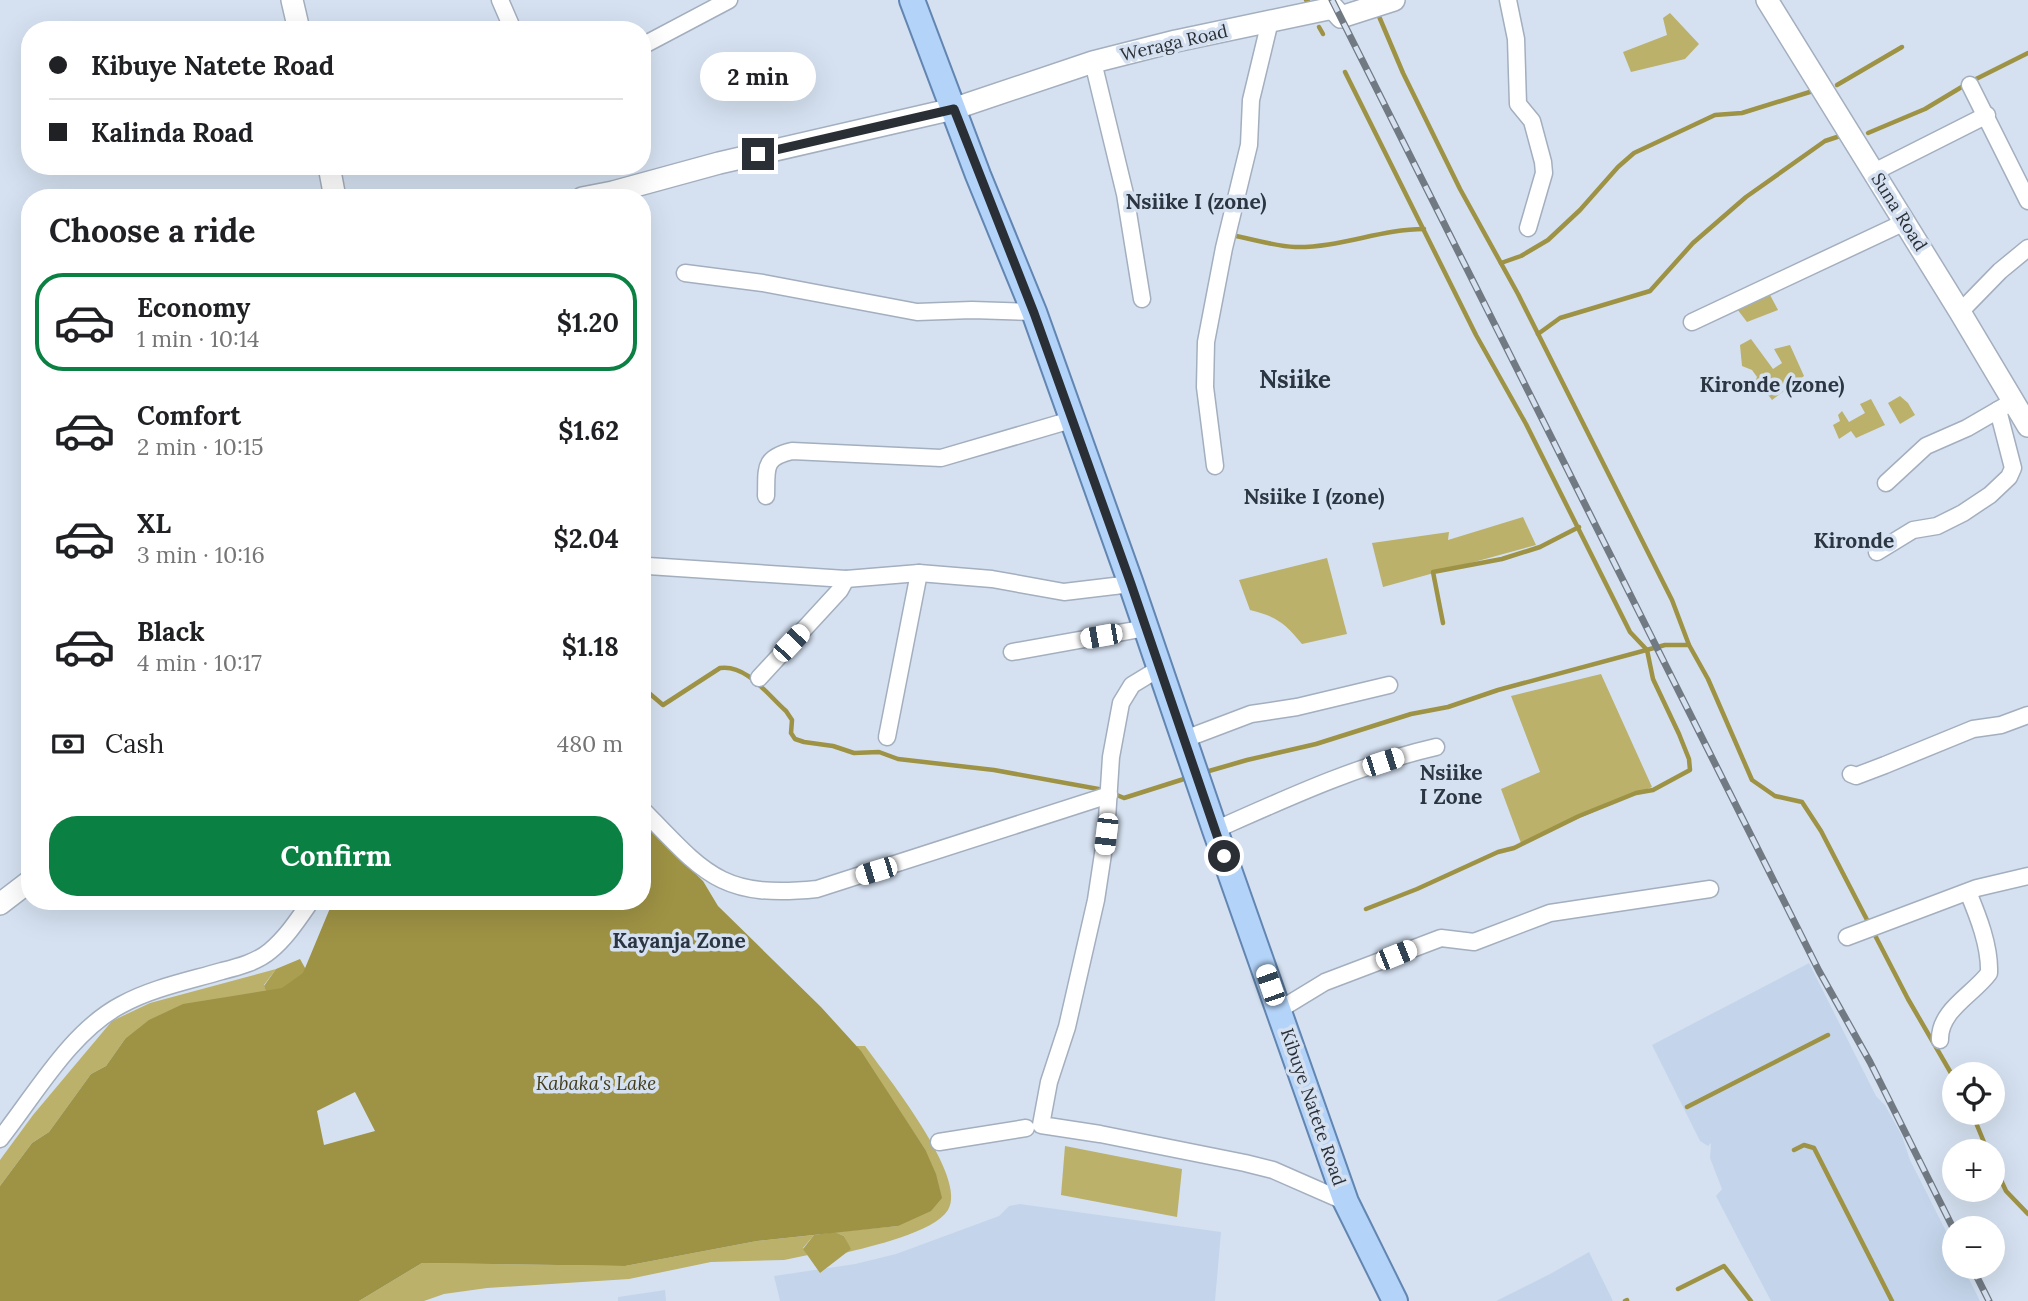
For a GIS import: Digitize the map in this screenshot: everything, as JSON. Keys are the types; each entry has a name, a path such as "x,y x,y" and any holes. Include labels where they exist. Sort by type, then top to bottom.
{"main road":[{"name":"Kibuye Natete Road","path":"912,0 1034,313 1346,1202 1395,1301"}],"street":[{"path":"292,0 297,21"},
{"path":"500,0 509,21"},
{"path":"651,41 729,0"},
{"name":"Weraga Road","path":"624,189 719,163 954,109 1093,62 1176,41 1333,8 1341,17 1394,0"},
{"path":"1508,0 1516,39 1518,104 1532,121 1544,173 1528,228"},
{"name":"Suna Road","path":"1767,0 1961,312 2006,406 2028,426"},
{"path":"1215,466 1205,387 1206,342 1248,145 1251,100 1270,21"},
{"path":"1093,62 1125,194 1142,299"},
{"path":"1970,85 2028,201"},
{"path":"1874,172 1987,115"},
{"path":"1692,322 1905,222"},
{"path":"1961,312 2000,271 2028,248"},
{"path":"685,273 763,283 917,312 972,310 1034,313"},
{"path":"1877,551 1913,530 1937,526 1963,513 1990,495 2009,477 2013,468 2006,406 1967,428 1926,446 1886,483"},
{"path":"766,496 772,458 792,451 941,458 1071,420"},
{"path":"651,566 846,579 919,573 992,579 1064,592 1131,584"},
{"path":"887,737 919,573"},
{"path":"759,678 840,590 846,579"},
{"path":"1012,652 1146,628"},
{"path":"1160,668 1132,685 1121,703 1111,757 1102,864 1085,955 1067,1027 1049,1082 1041,1125 1100,1134 1264,1168 1346,1202"},
{"path":"1185,738 1251,714 1297,707 1388,685"},
{"path":"1851,774 1856,776 1973,729 2001,725 2028,715"},
{"path":"1215,830 1315,785 1406,754 1436,747"},
{"path":"651,818 707,872 742,888 778,892 817,889 1109,795"},
{"path":"1847,937 1994,882 2028,876"},
{"path":"0,904 21,887"},
{"path":"1279,1010 1325,982 1441,938 1474,942 1550,913 1710,889"},
{"path":"1940,1040 1941,1029 1951,1011 1989,972 1977,913 1968,891"},
{"path":"0,1139 67,1052 107,1014 154,990 246,964 270,951 305,910"},
{"path":"939,1142 1026,1128"}],"shaded area":[{"path":"1670,13 1699,44 1685,59 1631,72 1623,52 1667,35 1663,18"},
{"path":"1769,293 1778,310 1747,322 1737,309"},
{"path":"1751,339 1773,369 1782,363 1774,349 1790,345 1804,376 1772,400 1766,392 1758,395 1755,382 1757,377 1752,370 1742,366 1740,345"},
{"path":"1900,396 1915,415 1900,424 1888,403"},
{"path":"1871,399 1885,425 1856,438 1851,431 1839,439 1833,425 1840,421 1838,415 1842,411 1849,422 1865,413 1860,404"},
{"path":"1523,517 1536,545 1383,587 1372,543 1449,532 1448,540"},
{"path":"1327,558 1347,634 1302,644 1279,621 1250,610 1239,580"},
{"path":"1601,674 1652,787 1521,843 1501,789 1540,772 1511,696"},
{"path":"300,959 313,982 269,1000 264,986 276,969"},
{"path":"1809,963 1876,1096 1885,1105 1902,1136 1910,1160 1942,1223 1942,1279 1969,1279 1980,1301 1771,1301 1716,1196 1722,1189 1710,1158 1711,1143 1708,1146 1700,1141 1652,1045"},
{"path":"276,969 264,985 266,992 125,1039 106,1066 91,1074 49,1132 32,1143 0,1186 0,1160 33,1115 112,1021 150,1003"},
{"path":"856,1046 865,1046 922,1126 947,1175 951,1195 948,1210 929,1225 901,1238 845,1253 850,1249 844,1236 835,1232 898,1226 925,1149"},
{"path":"1065,1146 1182,1169 1177,1217 1061,1195"},
{"path":"1020,1204 1221,1232 1215,1301 780,1301 774,1276 855,1264 896,1254 999,1216 1009,1206"},
{"path":"835,1232 844,1236 851,1249 820,1273 803,1249 814,1235"},
{"path":"814,1235 803,1248 808,1255 784,1260 711,1262 629,1279 487,1288 444,1294 424,1301 359,1301 422,1263 625,1266 757,1241"},
{"path":"1589,1252 1613,1301 1496,1301 1550,1274"},
{"path":"665,1290 666,1301 618,1301 618,1297"}],"water":[{"name":"Kabaka's Lake","path":"651,831 703,881 718,906 821,1007 861,1051 925,1149 936,1174 942,1198 931,1211 898,1226 757,1241 625,1266 422,1263 359,1301 0,1301 0,1186 32,1143 49,1132 91,1074 106,1066 125,1039 149,1020 183,1004 282,988 303,973 329,910 651,910","holes":["355,1092 375,1131 324,1145 317,1111"]}],"waterway":[{"path":"1378,14 1403,73 1460,189 1518,294 1672,600 1689,645 1708,679 1752,780 1775,796 1802,802 1821,831 1908,999 1945,1062"},
{"path":"1319,27 1323,34"},
{"path":"1837,85 1902,47"},
{"path":"1972,81 2028,53"},
{"path":"1345,72 1476,335 1526,424 1630,632 1647,650 1653,679 1679,734 1689,759 1690,770 1653,790 1636,793 1579,816 1514,848 1498,852 1366,909"},
{"path":"1868,133 1925,109 1965,85"},
{"path":"1501,263 1521,256 1548,240 1634,153 1715,115 1742,113 1813,91"},
{"path":"1538,334 1560,318 1650,291 1693,243 1746,197 1825,141 1843,135"},
{"path":"1231,235 1279,245 1311,247 1424,229"},
{"path":"1443,623 1433,572 1502,559 1540,547 1579,527"},
{"path":"1202,773 1316,744 1411,714 1448,707 1498,690 1665,645 1689,645"},
{"path":"651,695 663,705 720,668 730,668 747,675 786,711 792,720 791,733 795,739 804,742 833,746 854,753 879,752 898,759 994,770 1104,790"},
{"path":"1112,793 1124,798 1187,778"},
{"path":"1687,1107 1828,1035"},
{"path":"1977,1125 1983,1139"},
{"path":"1794,1150 1804,1145 1814,1148 1892,1301"},
{"path":"2005,1189 2028,1214"},
{"path":"1678,1289 1724,1266 1751,1301"}],"railway":[{"path":"1332,0 1819,971 1870,1062 1947,1216"},
{"path":"1978,1279 1989,1301"}],"district":[{"name":"Nsiike I (zone)","path":"1196,202"},
{"name":"Nsiike","path":"1295,380"},
{"name":"Kironde (zone)","path":"1772,385"},
{"name":"Nsiike I (zone)","path":"1314,497"},
{"name":"Kironde","path":"1854,541"},
{"name":"Nsiike I Zone","path":"1451,785"},
{"name":"Kayanja Zone","path":"679,941"}],"route":[{"path":"758,154 954,109 1034,313 1185,738 1224,856"}]}
